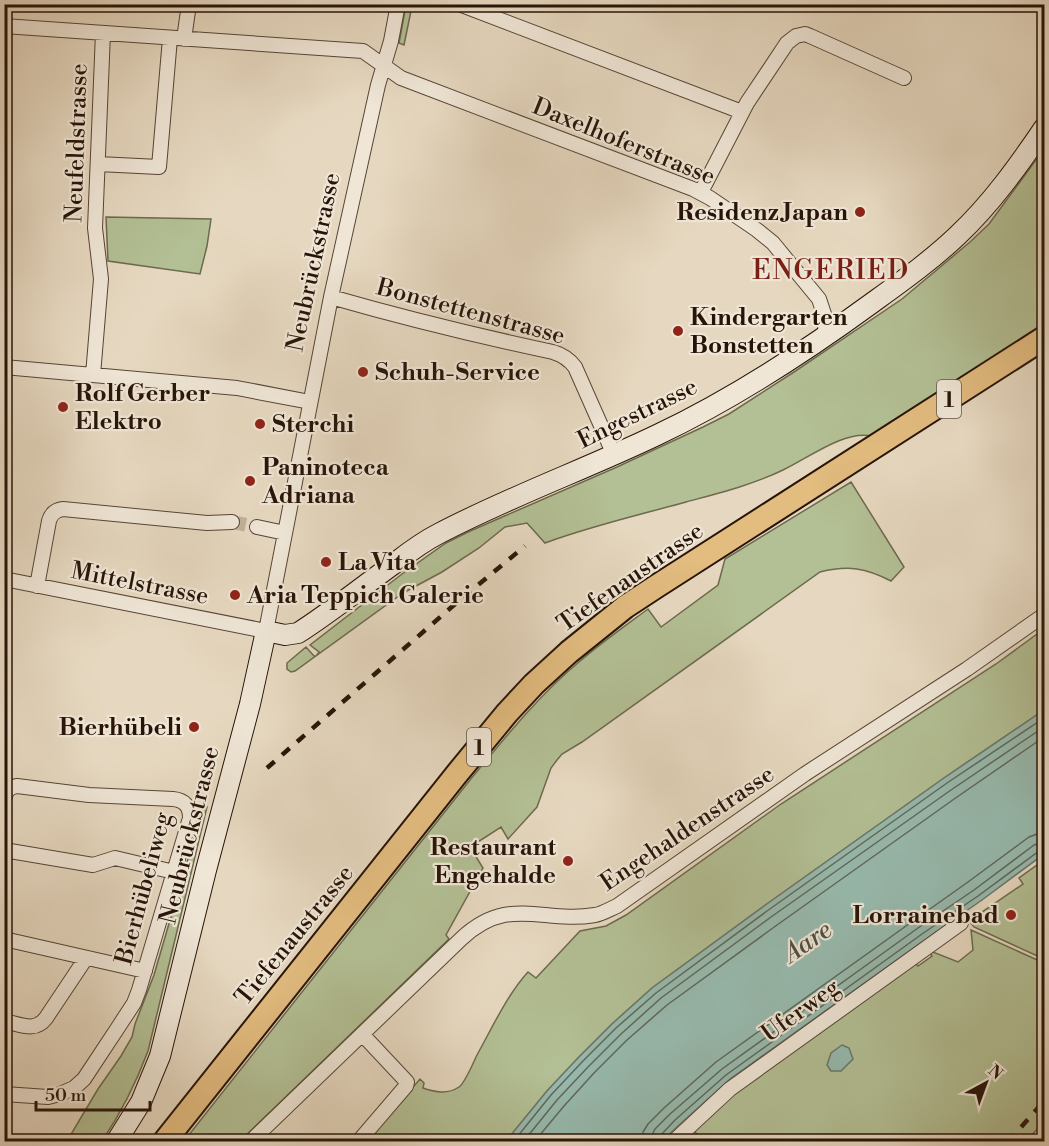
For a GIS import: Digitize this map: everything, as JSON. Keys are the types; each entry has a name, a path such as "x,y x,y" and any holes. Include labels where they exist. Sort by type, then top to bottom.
{"main road":[{"name":"Tiefenaustrasse","path":"164,1142 463,766 507,713 549,670 593,631 649,591 1044,338"}],"street":[{"path":"98,164 159,167 177,39 189,4"},
{"name":"Neubrückstrasse","path":"116,1142 141,1102 160,1056 250,704 331,297 398,4"},
{"path":"459,4 742,112"},
{"name":"Neufeldstrasse","path":"4,26 363,51 383,66"},
{"name":"Neufeldstrasse","path":"93,375 100,286 96,228 103,33"},
{"path":"701,192 742,112 791,38 800,34 810,36 904,78"},
{"name":"Daxelhoferstrasse","path":"383,66 401,78 701,192 769,239 819,299 824,314 826,336"},
{"name":"Engestrasse","path":"266,631 285,635 298,633 439,533 698,415 775,369 826,336 909,276 960,234 1017,167 1044,128"},
{"name":"Bonstettenstrasse","path":"331,297 563,356 575,368 614,454"},
{"path":"4,367 237,388 310,402"},
{"path":"37,586 49,521 56,510 207,523 232,522"},
{"path":"257,527 285,532"},
{"name":"Mittelstrasse","path":"4,579 266,631"},
{"name":"Engehaldenstrasse","path":"250,1142 477,926 506,914 525,913 577,917 598,915 617,906 805,774 975,664 1044,615"},
{"name":"Bierhübeliweg","path":"4,799 8,790 17,786 89,795 179,800 188,806 190,818 137,996 84,1079 74,1088 48,1097 4,1094"},
{"path":"4,850 93,865 115,858 174,872"},
{"name":"Uferweg","path":"673,1142 730,1089 961,923"},
{"path":"4,939 145,971"},
{"path":"4,1021 34,1027 41,1024 86,958"},
{"path":"358,1142 407,1082 362,1034"}],"green space":[{"path":"406,5 412,6 404,45 399,43"},
{"path":"1044,149 1044,325 871,436 860,435 838,441 759,480 545,543 527,523 505,527 479,548 442,572 403,593 316,656 319,652 310,645 446,543 729,414 902,299 989,224"},
{"path":"106,217 211,219 200,274 108,261"},
{"path":"851,482 904,567 891,581 857,569 820,572 562,754 551,768 537,807 508,839 501,827 470,847 483,868 446,935 449,939 240,1141 184,1141 470,780 549,689 587,655 648,609 661,627 718,585 725,559"},
{"path":"1044,629 1044,710 944,778 652,988 578,1058 506,1141 358,1142 407,1085 414,1086 420,1079 424,1083 423,1088 432,1091 450,1091 459,1087 500,1012 520,981 528,972 536,978 580,931 606,926 626,915 781,804 996,664"},
{"path":"306,647 316,656 295,671 291,672 287,669 287,663"},
{"path":"203,807 207,807 148,1051 122,1109 102,1141 67,1141 132,1037 154,975"},
{"name":"Lorrainebad","path":"1044,860 1044,959 974,927 969,921 1023,884 1019,878"},
{"path":"971,930 1044,963 1044,1122 1026,1141 705,1142 691,1128 732,1092 913,961 918,966 932,956 928,950 958,962 973,950"}],"water":[{"name":"Aare","path":"1044,710 1044,854 730,1079 662,1141 506,1141 578,1058 652,988 944,778"},
{"path":"842,1045 849,1048 853,1059 841,1071 831,1071 827,1065 831,1053"}],"tunnel":[{"path":"232,522 257,527"}],"railway":[{"path":"267,768 525,546"},
{"path":"1008,1142 1044,1101"},
{"path":"1033,1142 1044,1129"}],"place":[{"name":"Residenz Japan","path":"860,212"},
{"name":"Kindergarten Bonstetten","path":"678,331"},
{"name":"Schuh-Service","path":"363,372"},
{"name":"Rolf Gerber Elektro","path":"63,407"},
{"name":"Sterchi","path":"260,424"},
{"name":"Paninoteca Adriana","path":"250,481"},
{"name":"La Vita","path":"326,562"},
{"name":"Aria Teppich Galerie","path":"235,595"},
{"name":"Bierhübeli","path":"194,727"},
{"name":"Restaurant Engehalde","path":"568,861"},
{"name":"Lorrainebad","path":"1011,915"}],"district":[{"name":"ENGERIED","path":"831,270"}]}
